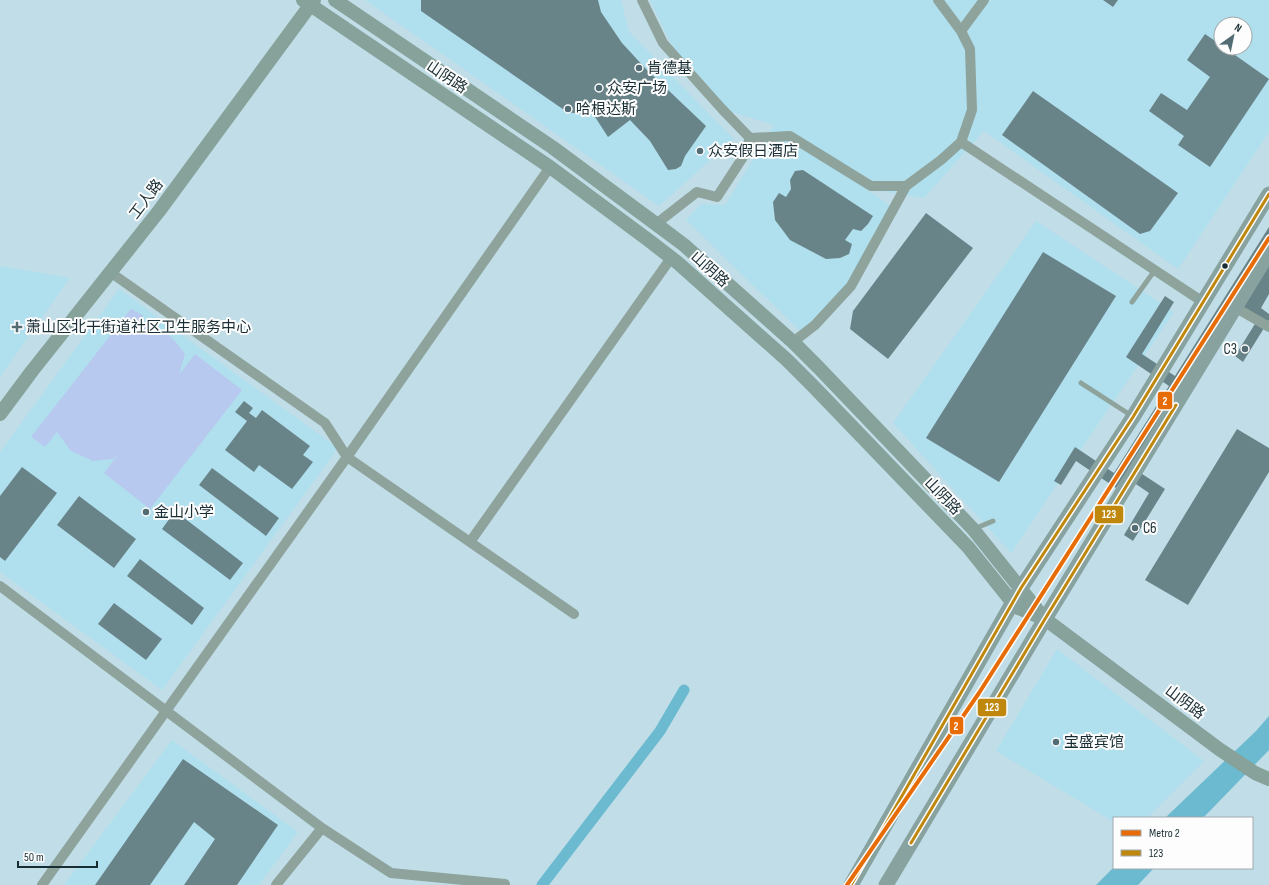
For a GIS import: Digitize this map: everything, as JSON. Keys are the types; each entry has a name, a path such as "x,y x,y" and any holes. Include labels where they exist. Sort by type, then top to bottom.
{"main road":[{"name":"山阴路","path":"335,0 552,147 684,245 793,342 824,373 973,529 1045,619"},
{"name":"山阴路","path":"309,2 550,167 671,258 788,360 968,547 1012,603 1045,619 1219,749 1255,773 1269,779"},
{"name":"工人路","path":"0,414 32,371 159,211 309,2"},
{"path":"851,885 1021,588 1133,416 1269,194"},
{"path":"886,885 1045,619 1269,252"}],"street":[{"path":"642,0 662,43 750,138 790,136 871,186 906,186"},
{"path":"793,342 815,325 851,286 906,186 941,160 961,142 972,110 970,49 961,31 938,0"},
{"path":"961,31 984,0"},
{"path":"656,224 697,192 717,196 745,154 750,138"},
{"path":"961,142 1203,302"},
{"path":"42,885 347,457 550,167"},
{"path":"470,542 671,258"},
{"path":"110,272 325,423 347,457 574,614"},
{"path":"1236,308 1269,327"},
{"path":"0,586 322,828 391,874 505,884"},
{"path":"276,885 322,828"}],"lane":[{"path":"1132,302 1155,270"},
{"path":"1081,383 1133,416"},
{"path":"973,529 993,521"}],"shaded area":[{"path":"365,0 621,0 629,32 734,139 659,206"},
{"path":"650,0 1269,0 1269,132 1178,269 984,131 924,198 870,189 805,146 894,208 832,306 803,334 686,220 701,204 725,205 774,125 722,109 671,44"},
{"path":"1036,221 1174,312 1011,553 893,423"},
{"name":"萧山区北干街道社区卫生服务中心","path":"0,266 70,278 0,377"},
{"name":"金山小学","path":"119,289 338,448 162,690 0,572 0,452"},
{"path":"131,309 143,315 139,324 155,328 166,333 175,341 185,354 179,375 195,354 242,390 150,509 104,473 119,453 113,459 93,461 71,451 57,432 45,447 31,437"},
{"path":"1057,649 1204,761 1148,817 1113,817 1113,821 996,751"},
{"path":"1269,716 1269,750 1204,817 1166,817 1256,731"},
{"path":"172,740 298,832 259,885 64,885"},
{"path":"1113,868 1153,869 1138,885 1096,885"}],"building":[{"name":"众安广场","path":"421,0 598,0 601,12 622,43 646,69 706,126 685,156 681,166 676,169 668,170 650,141 630,120 608,137 588,106 581,114 567,112 421,11"},
{"path":"1103,0 1118,0 1113,7"},
{"path":"1205,34 1213,40 1213,56 1236,56 1269,79 1210,167 1178,145 1184,136 1149,111 1161,93 1187,110 1210,77 1187,60"},
{"path":"1033,91 1178,193 1150,231 1140,234 1002,135"},
{"path":"803,170 873,216 861,231 853,229 845,240 852,244 849,254 840,258 826,259 790,240 775,220 773,202 779,193 786,197 791,189 790,180 795,171"},
{"path":"926,213 973,248 888,359 850,329 853,311"},
{"path":"1269,227 1269,294 1261,308 1269,314 1269,320 1243,362 1235,356 1258,319 1232,302 1130,466 1165,489 1133,541 1124,535 1149,493 1124,476 1116,488 1076,461 1061,485 1054,481 1075,447 1114,473 1169,386 1126,357 1165,296 1174,302 1142,354 1175,376"},
{"path":"1043,252 1116,296 999,482 926,438"},
{"path":"244,401 253,408 249,413 256,418 262,410 310,446 303,455 313,462 292,489 259,465 254,472 225,450 247,421 235,412"},
{"path":"1237,429 1269,448 1269,472 1188,605 1145,580"},
{"path":"22,467 57,493 5,561 0,557 0,496"},
{"path":"212,468 279,518 266,536 199,485"},
{"path":"79,496 136,539 114,568 57,525"},
{"path":"175,511 243,563 230,580 162,529"},
{"path":"140,559 204,608 192,625 127,576"},
{"path":"114,603 162,639 146,660 98,624"},
{"path":"183,759 278,825 237,885 184,885 215,839 194,822 150,885 95,885"}],"waterway":[{"path":"542,885 660,731 684,690"}],"metro line":[{"name":"2","path":"847,885 979,693 1269,238"}],"transit line":[{"name":"123","path":"851,885 1021,588 1133,417 1269,194"},
{"name":"123","path":"911,843 1045,619 1176,405"}],"place":[{"name":"肯德基","path":"639,68"},
{"name":"众安广场","path":"599,88"},
{"name":"哈根达斯","path":"568,109"},
{"name":"众安假日酒店","path":"700,151"},
{"name":"萧山区北干街道社区卫生服务中心","path":"17,327"},
{"name":"C3","path":"1245,349"},
{"name":"金山小学","path":"146,512"},
{"name":"C6","path":"1135,528"},
{"name":"宝盛宾馆","path":"1056,742"}]}
